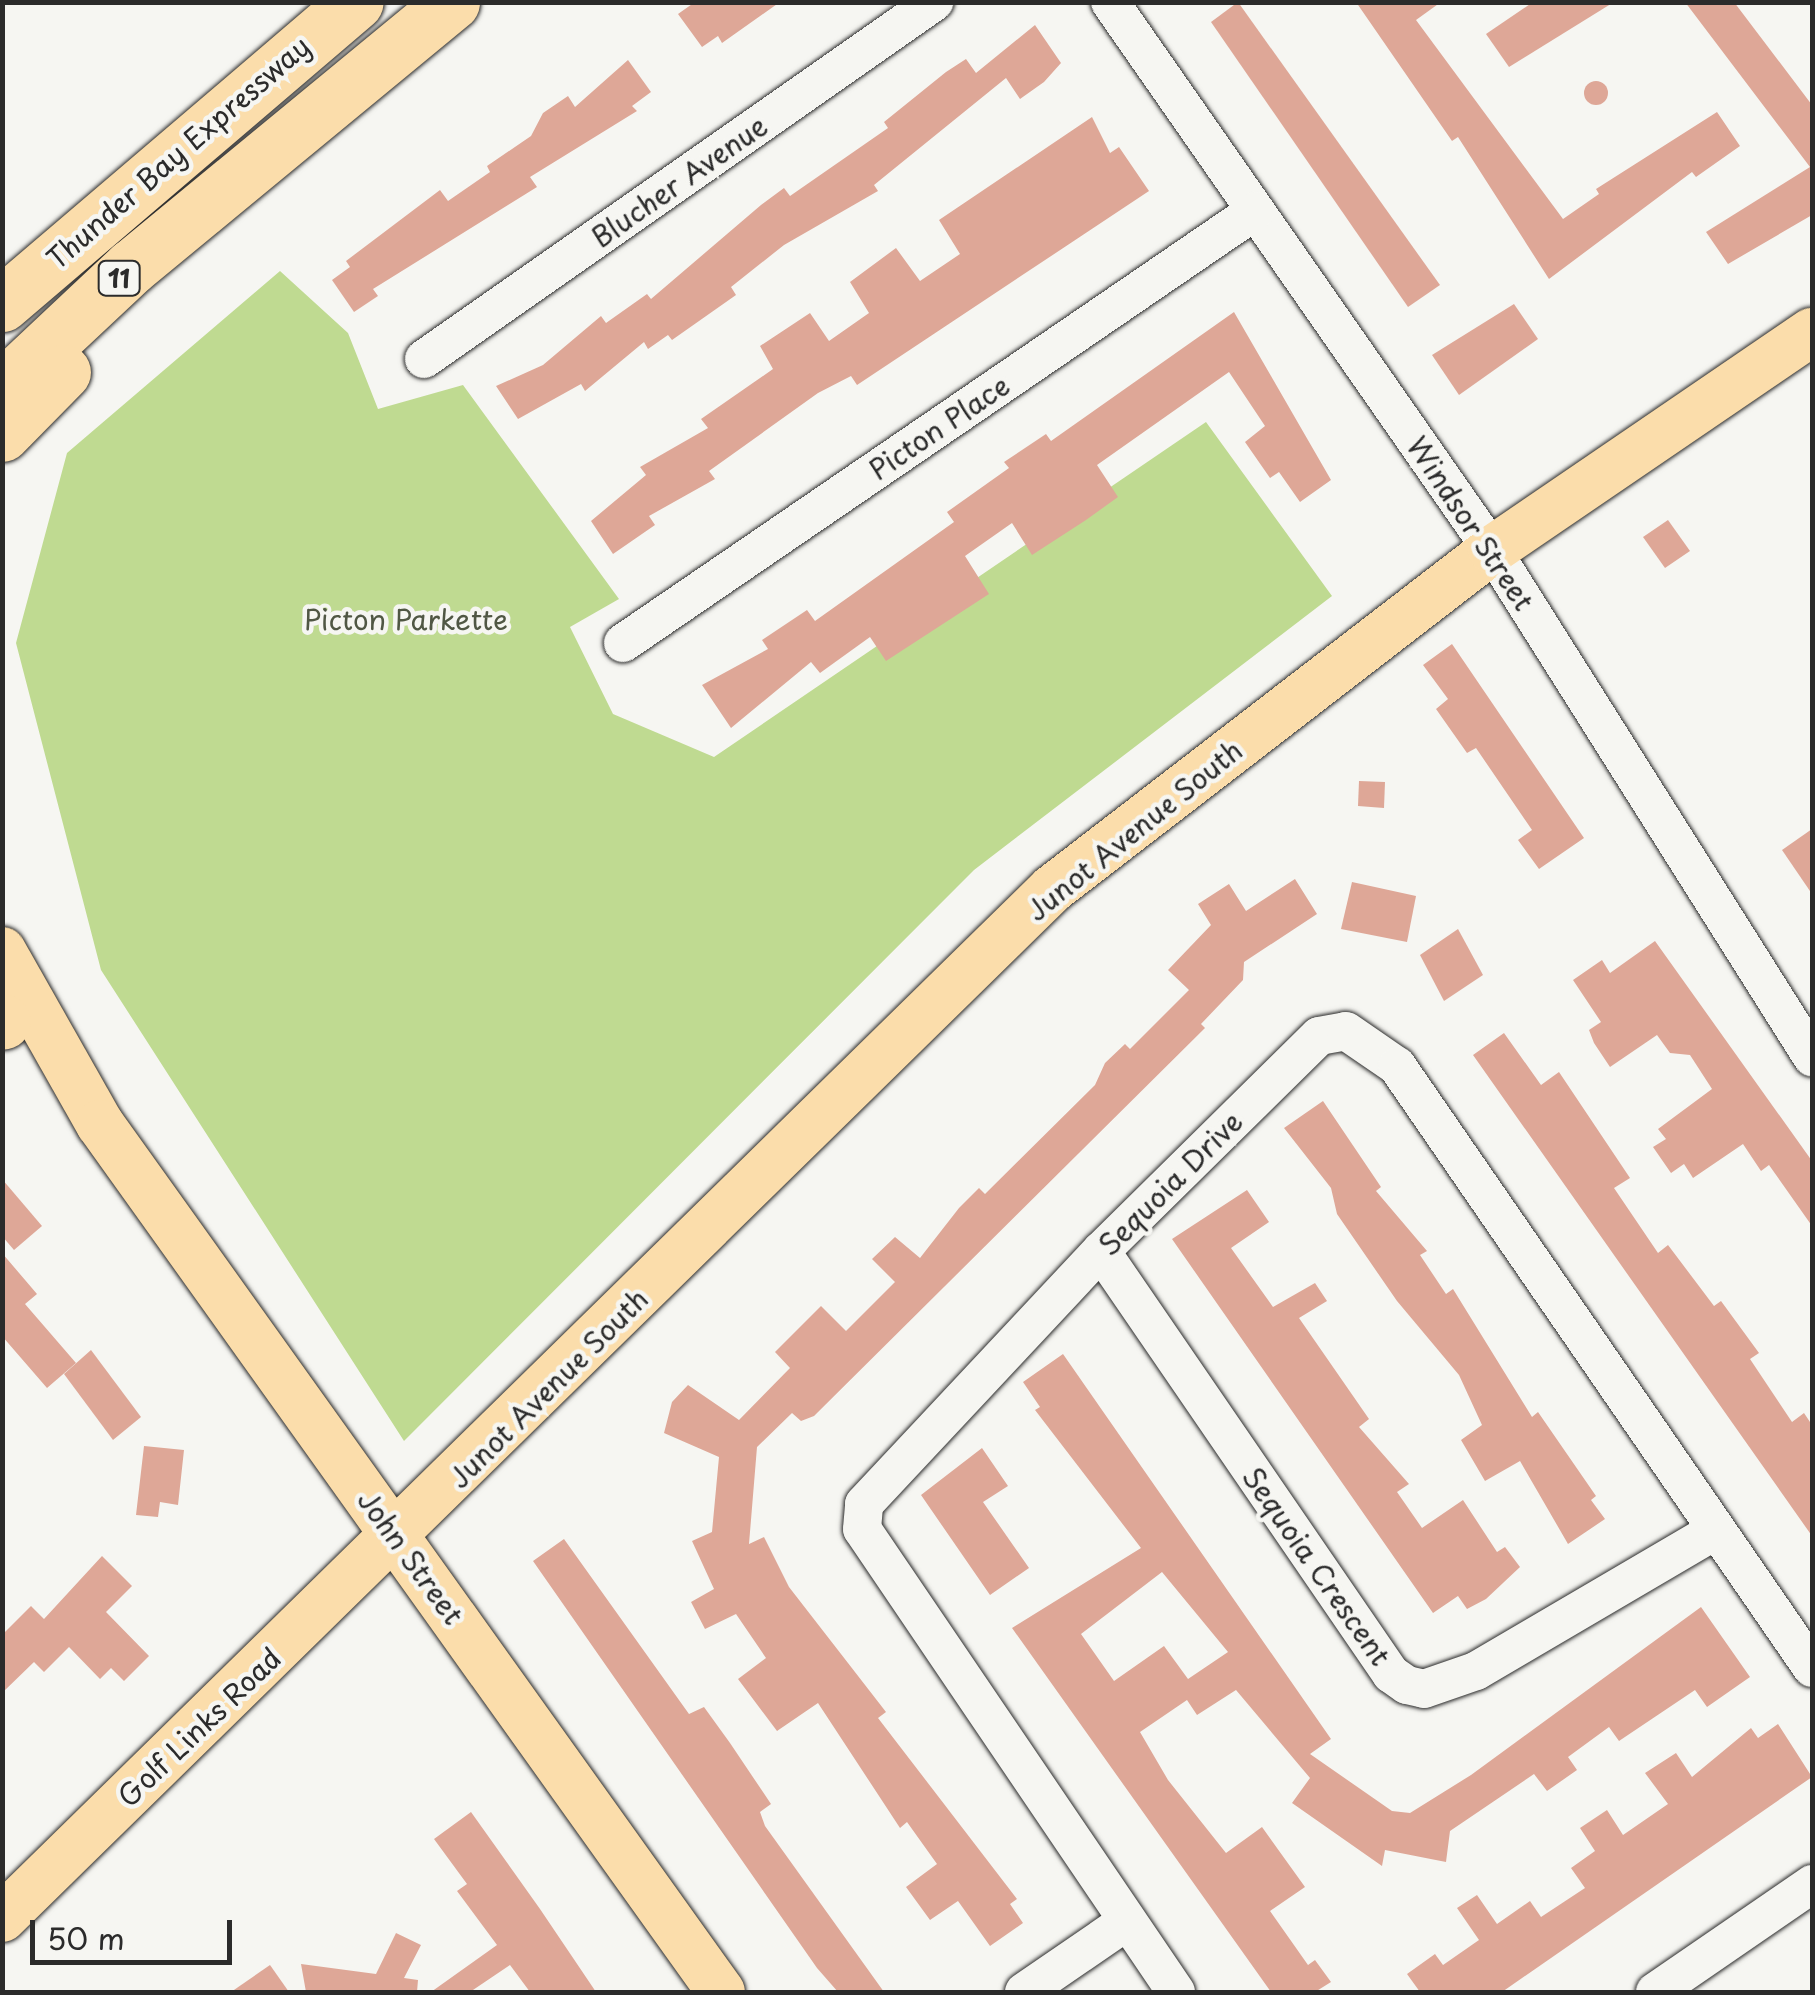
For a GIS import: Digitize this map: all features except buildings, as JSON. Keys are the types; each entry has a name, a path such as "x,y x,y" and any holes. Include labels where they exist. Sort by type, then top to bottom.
{"highway":[{"name":"Thunder Bay Expressway","path":"2,304 234,99 356,2"},
{"name":"Thunder Bay Expressway","path":"2,388 241,175 452,2"},
{"path":"2,267 234,99"},
{"path":"2,434 241,175"}],"main road":[{"name":"Junot Avenue South","path":"396,1536 1052,889 1492,550 1812,332"},
{"name":"John Street","path":"2,951 100,1124 720,1992"},
{"name":"John Street","path":"3,1021 100,1124"},
{"name":"Golf Links Road","path":"2,1918 396,1536"}],"street":[{"name":"Blucher Avenue","path":"424,359 934,2"},
{"name":"Windsor Street","path":"1110,2 1492,550 1812,1056"},
{"name":"Picton Place","path":"623,643 1255,211"},
{"name":"Sequoia Drive","path":"1176,1992 862,1529 876,1482 1100,1251 1319,1036 1346,1031 1397,1066 1812,1668"},
{"name":"Sequoia Crescent","path":"1100,1251 1390,1674 1407,1686 1424,1689 1476,1671 1716,1530"},
{"path":"1655,1992 1812,1884"},
{"path":"1024,1992 1126,1922"}],"green space":[{"name":"Picton Parkette","path":"280,271 348,333 378,409 463,385 619,599 570,627 613,714 714,757 1206,422 1332,596 974,870 404,1441 101,970 16,643 67,453"}]}
